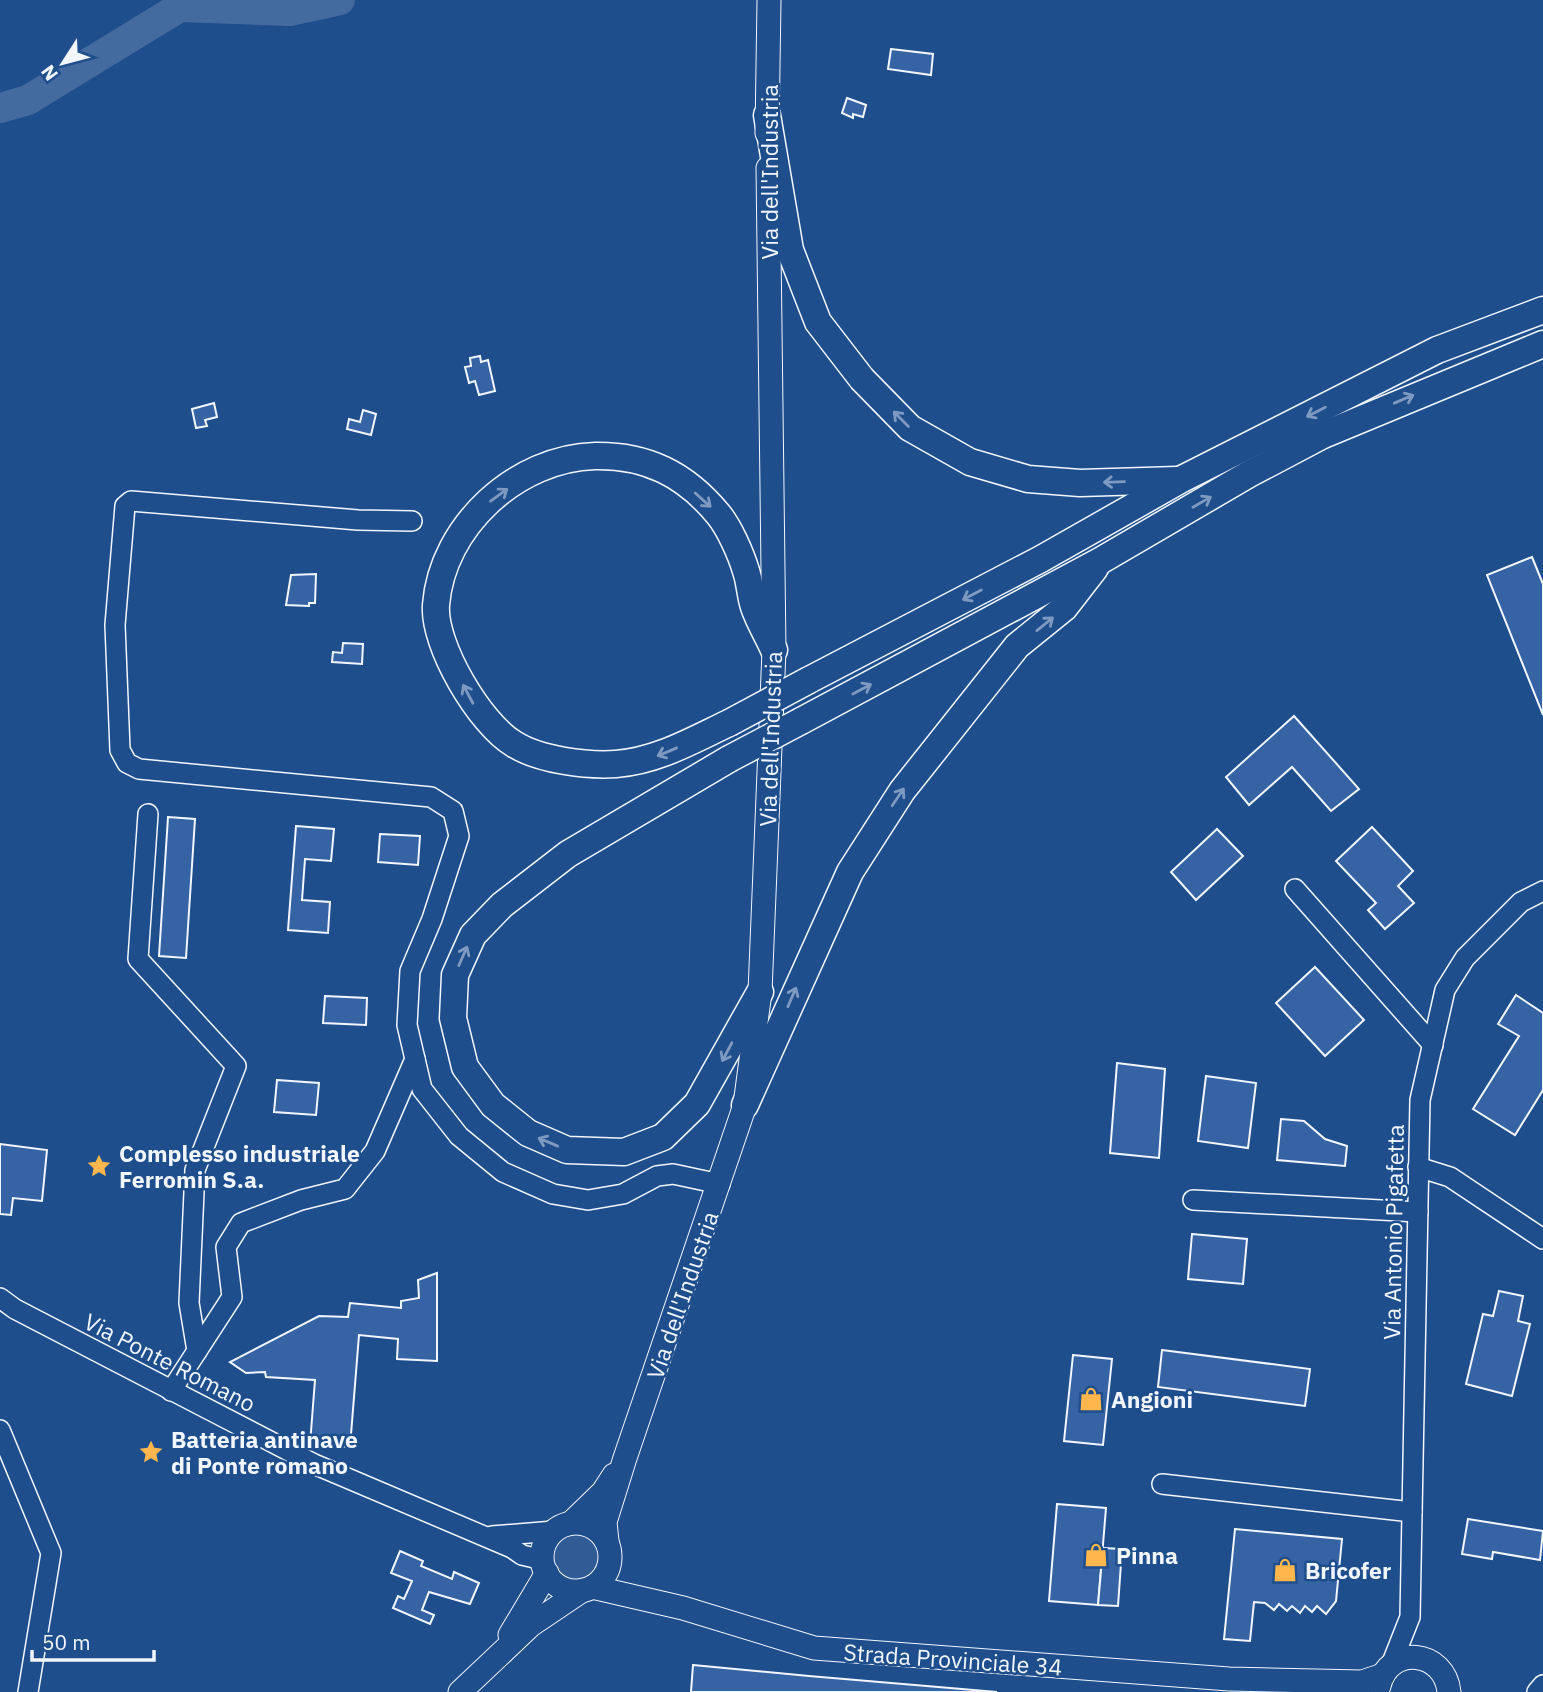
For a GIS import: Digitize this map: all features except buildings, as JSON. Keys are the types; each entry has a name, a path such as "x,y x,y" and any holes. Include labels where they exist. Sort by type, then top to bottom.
{"highway":[{"path":"767,115 790,250 818,322 862,379 911,428 970,462 1028,479 1080,483 1182,479"},
{"path":"774,650 754,607 746,570 719,515 671,471 623,455 568,457 525,476 477,510 452,546 436,606 447,655 473,704 513,744 574,764 617,764 659,756 729,723 1041,559 1182,479 1437,350 1543,310"},
{"path":"760,992 697,1104 663,1137 624,1152 567,1150 528,1133 493,1105 465,1068 453,1018 455,975 473,934 502,905 568,854 729,759 1100,561 1323,435 1543,344"},
{"path":"745,1105 850,872 902,790 1017,646 1065,608 1100,561"}],"main road":[{"name":"Via dell'Industria","path":"608,1546 605,1522 745,1105 760,992 774,650 767,115 769,0"},
{"name":"Via dell'Industria","path":"562,1527 603,1492 625,1458"},
{"path":"496,1655 521,1620 545,1567 545,1545 562,1527 595,1528 624,1574 636,1584 683,1608"},
{"path":"460,1692 496,1655 531,1625 605,1576 608,1546"},
{"path":"545,1567 558,1585 683,1608"},
{"name":"Strada Provinciale 34","path":"683,1608 814,1648 1229,1679 1362,1682 1384,1677 1409,1657 1428,1660"},
{"path":"1428,1660 1436,1664 1454,1688"},
{"name":"Strada Provinciale 34","path":"1229,1679 1297,1692"}],"street":[{"path":"412,521 358,520 131,501 125,506 115,625 120,750 127,764 139,768 431,797 453,811 459,836 432,919 410,971 407,1025 422,1089 459,1136 503,1172 553,1194 588,1200 623,1194 657,1176 673,1174 720,1184"},
{"path":"148,814 138,959 236,1066 195,1170 189,1303 197,1351"},
{"path":"1295,889 1433,1045"},
{"name":"Via Antonio Pigafetta","path":"1428,1660 1415,1638 1409,1620 1420,1100 1445,990 1465,958 1521,902 1543,891"},
{"path":"171,1391 232,1297 226,1247 241,1223 301,1200 345,1189 375,1151 415,1059"},
{"path":"1418,1167 1450,1177 1543,1239"},
{"path":"1193,1200 1418,1212"},
{"name":"Via Ponte Romano","path":"0,1298 15,1309 314,1464 474,1532 545,1567"},
{"path":"0,1430 51,1553 28,1692"},
{"path":"1162,1484 1412,1512"},
{"name":"Via Ponte Romano","path":"474,1532 497,1537 562,1527"},
{"name":"Via Antonio Pigafetta","path":"1384,1677 1409,1620"},
{"path":"1537,1692 1543,1685"}],"shaded area":[{"path":"576,1530 595,1538 603,1557 595,1576 576,1584 557,1576 549,1557 557,1538"}],"waterway":[{"path":"0,108 28,100 180,7 290,11 340,0"}],"place":[{"name":"Complesso industriale Ferromin S.a.","path":"99,1166"},
{"name":"Angioni","path":"1091,1399"},
{"name":"Batteria antinave di Ponte romano","path":"151,1452"},
{"name":"Pinna","path":"1096,1555"},
{"name":"Bricofer","path":"1285,1570"}]}
